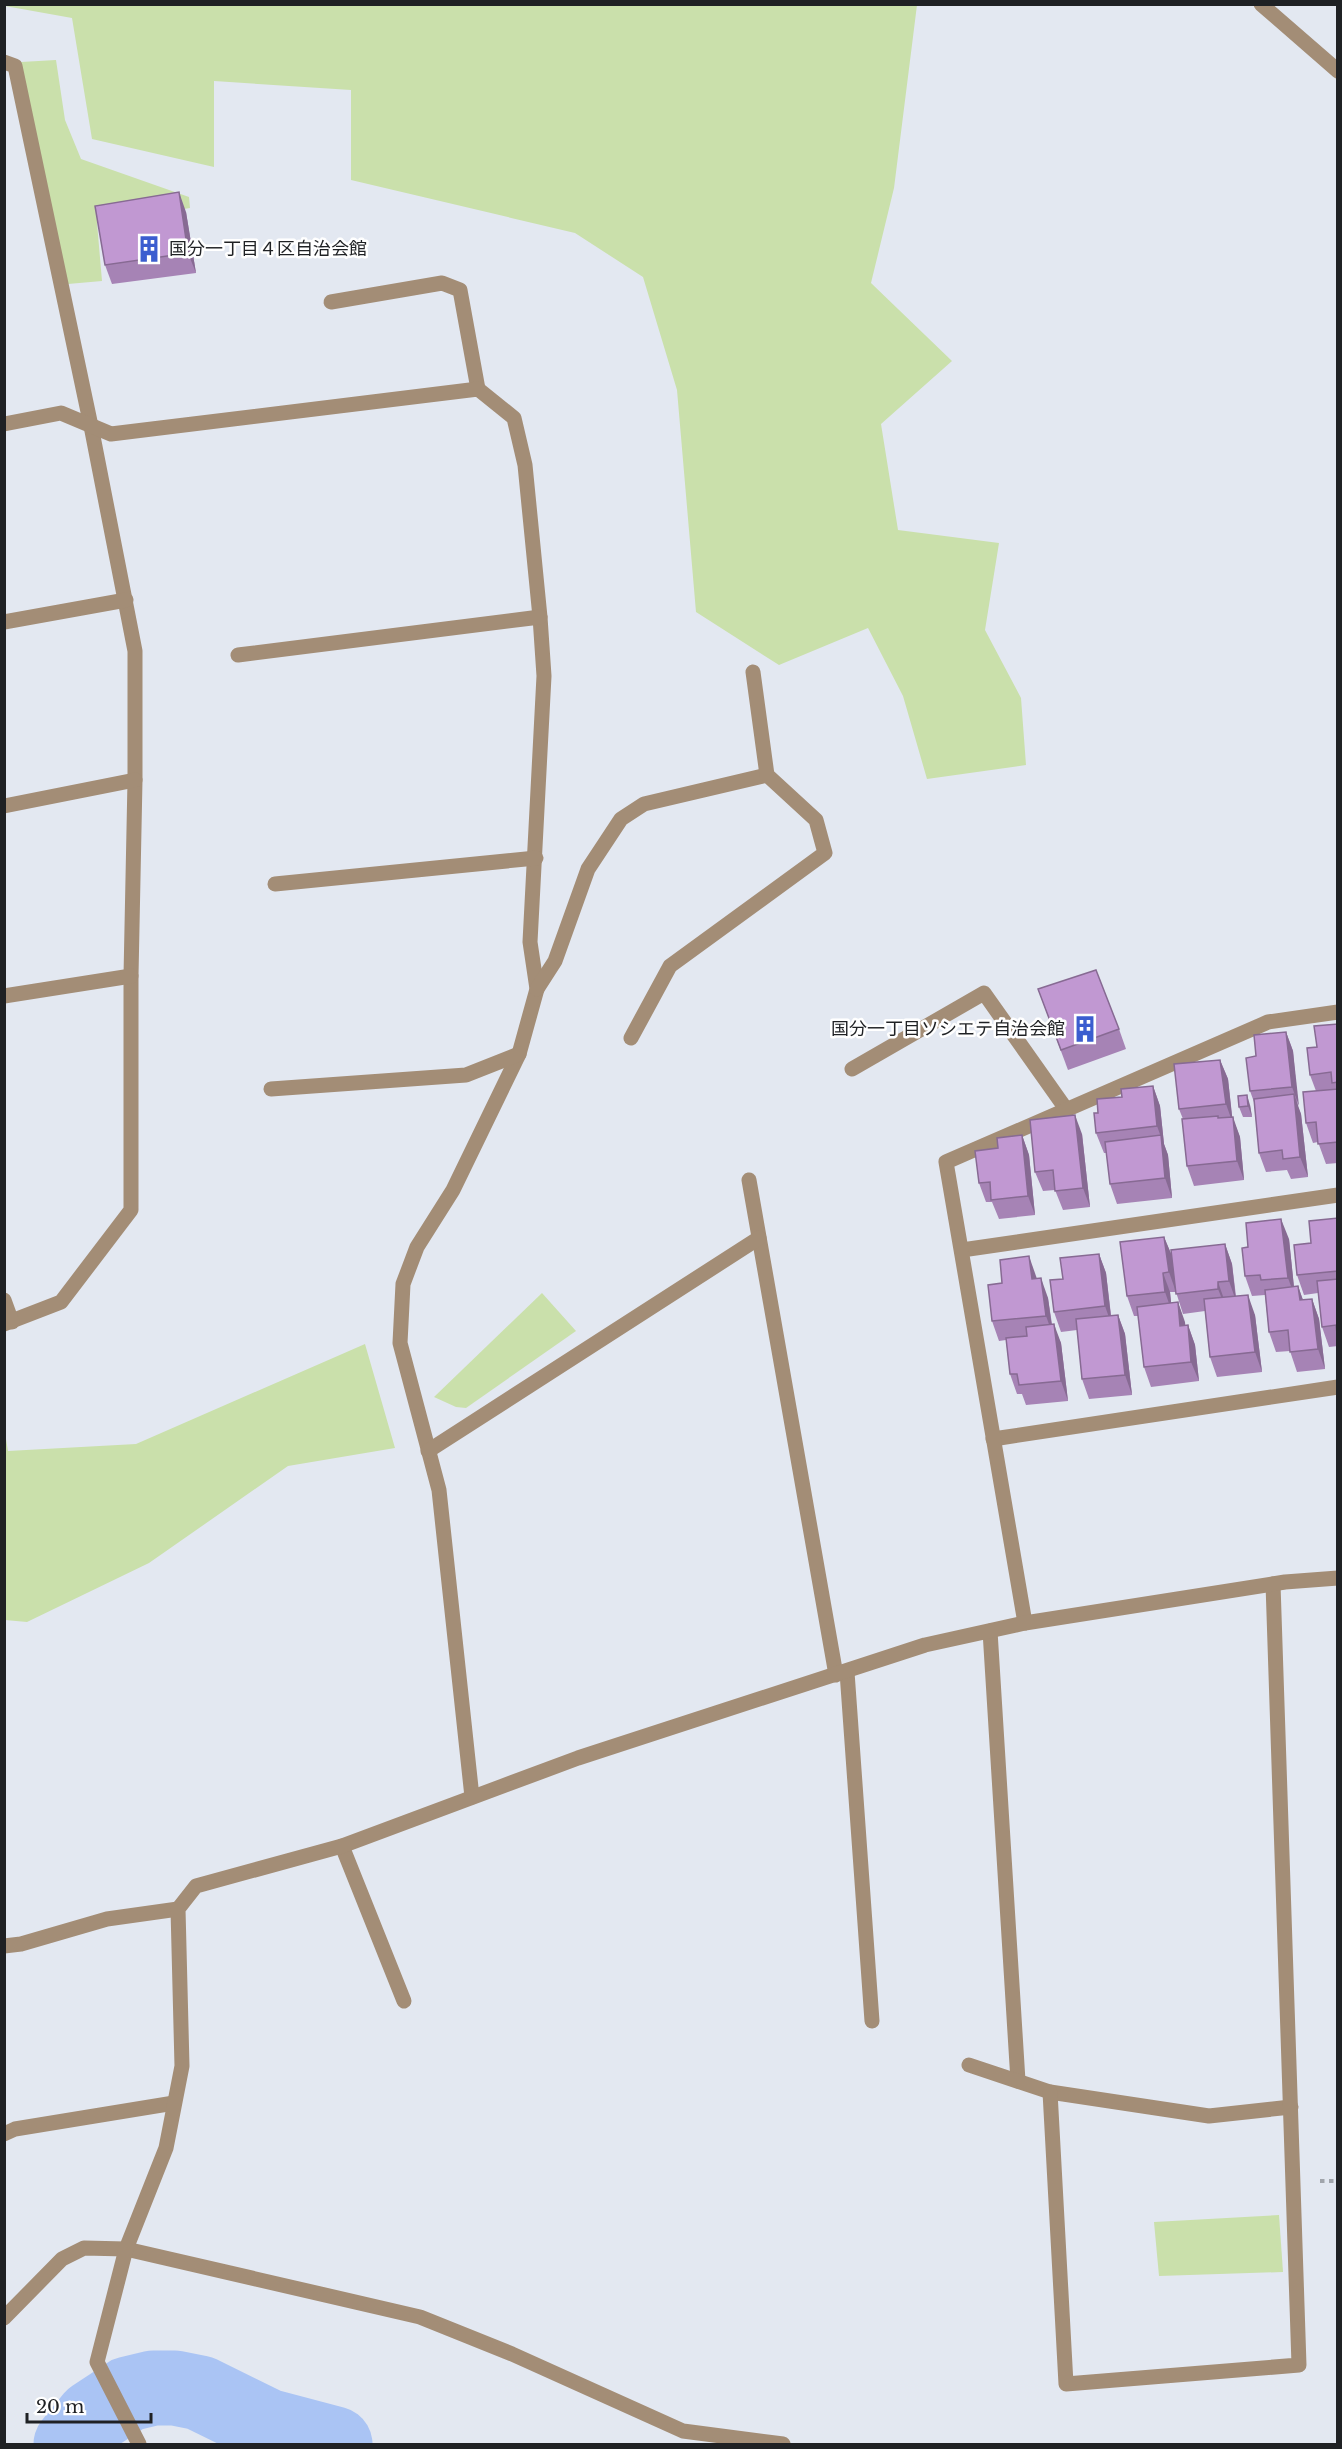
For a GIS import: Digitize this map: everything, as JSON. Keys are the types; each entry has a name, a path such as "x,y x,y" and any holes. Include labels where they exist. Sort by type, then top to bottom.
{"street":[{"path":"1262,4 1338,71"},
{"path":"4,62 15,66 91,426 135,651 131,1210 61,1302 8,1323 4,1300"},
{"path":"331,302 442,283 460,290 478,389 514,418 525,465 544,676 530,942 537,989"},
{"path":"4,424 61,413 111,434 478,389"},
{"path":"4,622 126,600"},
{"path":"238,655 540,617"},
{"path":"631,1038 670,966 825,853 816,820 767,775 753,672"},
{"path":"472,1797 439,1490 400,1342 403,1284 417,1247 453,1190 519,1054 537,989 555,961 588,868 621,819 644,804 767,775"},
{"path":"4,806 135,780"},
{"path":"275,884 536,858"},
{"path":"4,996 131,976"},
{"path":"852,1069 984,993 1066,1109"},
{"path":"1025,1623 946,1162 1268,1022 1338,1012"},
{"path":"271,1089 466,1075 519,1054"},
{"path":"749,1180 841,1674 872,2020"},
{"path":"962,1250 1338,1195"},
{"path":"428,1451 759,1238"},
{"path":"993,1439 1338,1387"},
{"path":"139,2445 106,2383 98,2362 126,2249 166,2148 182,2066 178,1909 196,1886 342,1846 578,1758 925,1646 1025,1623 1273,1584 1338,1578"},
{"path":"1050,2092 1066,2384 1299,2366 1273,1584"},
{"path":"990,1631 1018,2081"},
{"path":"342,1846 404,2001"},
{"path":"4,1946 21,1944 107,1919 178,1909"},
{"path":"969,2065 1050,2092 1209,2116 1291,2107"},
{"path":"4,2134 15,2129 174,2103"},
{"path":"4,2318 62,2259 84,2248 126,2249 420,2317 512,2354 683,2431 783,2445"}],"green space":[{"path":"4,5 917,5 894,188 871,283 952,361 881,424 898,530 999,543 985,630 1021,698 1026,765 927,779 903,696 868,628 779,665 696,612 677,390 643,277 575,233 351,180 351,90 214,81 214,167 92,139 72,18"},
{"path":"56,60 65,120 81,159 189,197 190,208 97,223 102,281 68,284 21,62"},
{"path":"542,1293 576,1331 466,1408 456,1407 434,1397"},
{"path":"365,1344 395,1448 288,1466 149,1563 27,1622 5,1620 5,1433 8,1451 136,1444"},
{"path":"1279,2215 1283,2272 1159,2276 1154,2222"}],"building":[{"name":"国分一丁目４区自治会館","path":"179,192 188,253 105,265 95,206"},
{"name":"国分一丁目ソシエテ自治会館","path":"1096,970 1119,1029 1061,1050 1038,989"},
{"path":"1338,1024 1338,1082 1332,1083 1331,1072 1310,1075 1307,1048 1317,1047 1314,1026"},
{"path":"1286,1032 1292,1087 1250,1091 1246,1058 1256,1056 1254,1035"},
{"path":"1220,1060 1226,1104 1179,1109 1174,1064"},
{"path":"1153,1086 1157,1126 1096,1133 1094,1113 1098,1113 1097,1099 1122,1097 1121,1089"},
{"path":"1338,1089 1338,1142 1318,1144 1316,1122 1306,1123 1303,1092"},
{"path":"1294,1094 1300,1157 1283,1159 1282,1150 1259,1153 1254,1099"},
{"path":"1247,1095 1248,1106 1239,1107 1238,1096"},
{"path":"1075,1115 1083,1188 1055,1191 1053,1170 1035,1172 1030,1120"},
{"path":"1218,1116 1218,1118 1233,1117 1237,1161 1187,1166 1182,1119"},
{"path":"1022,1135 1028,1196 991,1200 990,1182 979,1183 975,1151 998,1148 997,1138"},
{"path":"1161,1135 1165,1178 1110,1184 1105,1142"},
{"path":"1338,1218 1338,1271 1297,1275 1294,1245 1311,1243 1309,1221"},
{"path":"1281,1219 1288,1278 1261,1280 1260,1275 1245,1276 1242,1248 1248,1247 1246,1223"},
{"path":"1164,1237 1169,1272 1163,1273 1165,1292 1127,1296 1120,1242"},
{"path":"1225,1244 1229,1281 1218,1282 1218,1289 1176,1294 1171,1250"},
{"path":"1099,1254 1105,1306 1054,1312 1050,1280 1063,1279 1060,1258"},
{"path":"1029,1256 1032,1279 1041,1278 1046,1316 992,1321 988,1285 1002,1283 1000,1260"},
{"path":"1338,1279 1337,1334 1336,1325 1322,1327 1317,1281"},
{"path":"1298,1286 1300,1300 1312,1299 1318,1349 1290,1352 1288,1330 1269,1332 1265,1290"},
{"path":"1248,1295 1255,1352 1210,1357 1204,1299"},
{"path":"1178,1302 1180,1326 1188,1325 1191,1362 1144,1367 1137,1307"},
{"path":"1118,1315 1125,1375 1082,1379 1076,1319"},
{"path":"1054,1324 1061,1381 1019,1385 1017,1374 1010,1374 1006,1338 1027,1336 1026,1327"}],"waterway":[{"path":"71,2444 93,2417 128,2394 153,2388 175,2388 200,2393 267,2426 335,2444"}],"place":[{"name":"国分一丁目４区自治会館","path":"149,249"},
{"name":"国分一丁目ソシエテ自治会館","path":"1085,1029"}]}
